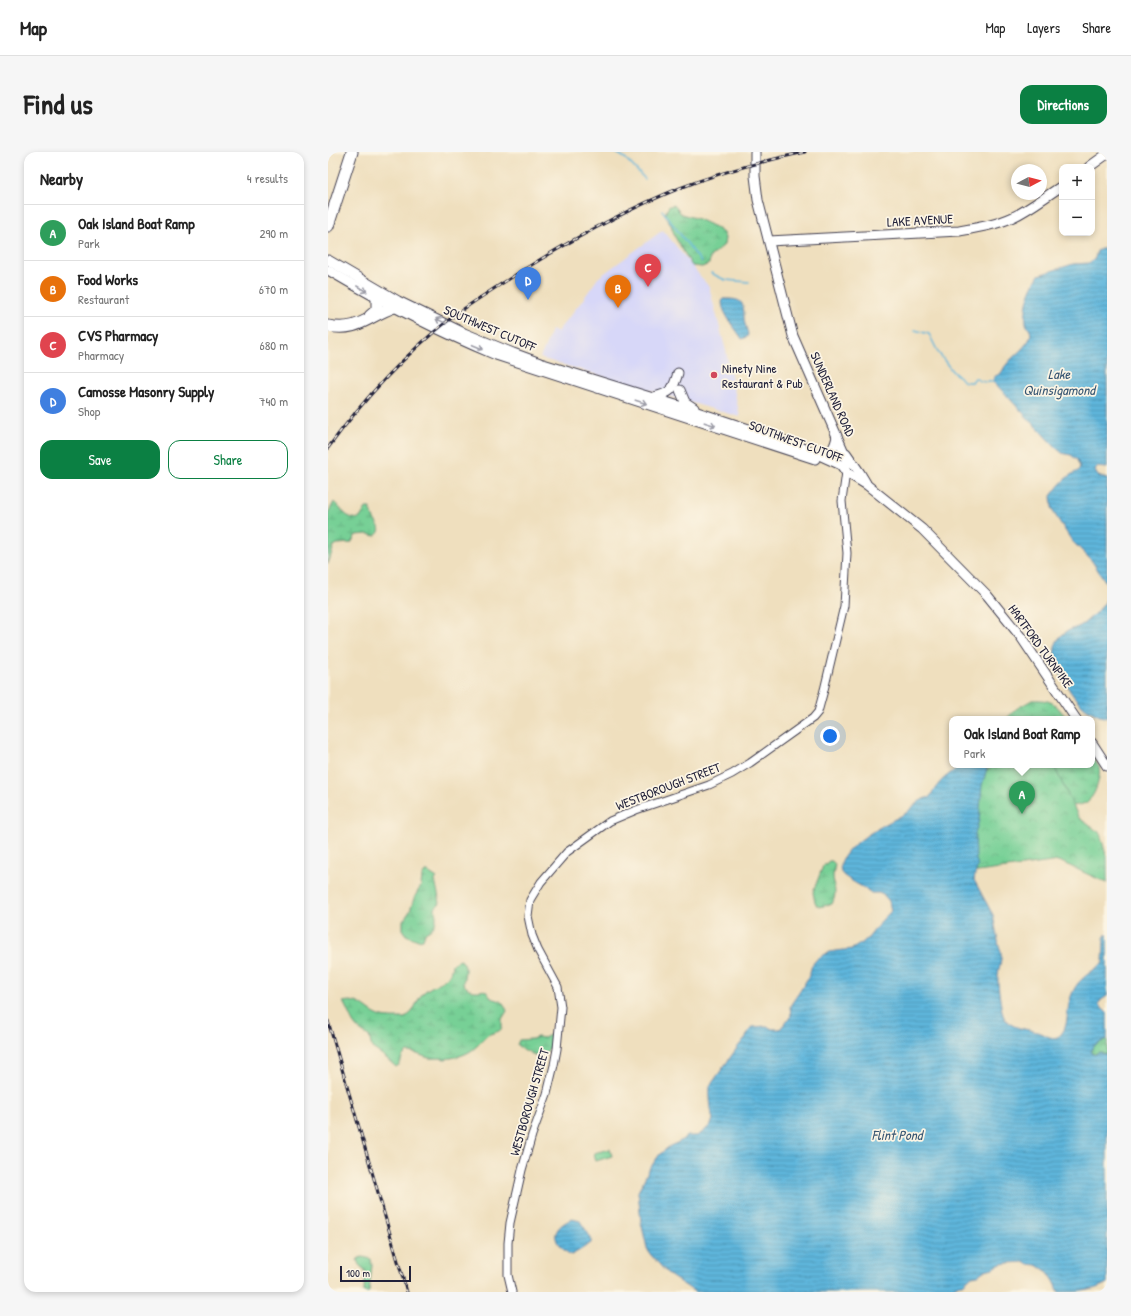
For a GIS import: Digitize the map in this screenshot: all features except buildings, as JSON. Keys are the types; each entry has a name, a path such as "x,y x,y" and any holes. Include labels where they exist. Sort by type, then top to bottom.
{"highway":[{"path":"329,221 352,152"},
{"path":"328,325 344,325 362,321 371,316 377,310 377,298"},
{"path":"328,325 341,328 354,326 394,307"}],"main road":[{"name":"SUNDERLAND ROAD","path":"755,152 754,170 756,189 788,319 795,343 846,457 846,472"},
{"path":"1093,164 1107,154"},
{"name":"LAKE AVENUE","path":"769,241 959,231 995,224 1014,217 1059,188"},
{"name":"SOUTHWEST CUTOFF","path":"328,260 398,301 484,341 540,363 721,419 798,446 841,465 846,472"},
{"name":"SOUTHWEST CUTOFF","path":"328,270 394,307 458,339 496,355 774,445 818,460 839,472 846,472"},
{"path":"652,398 664,395 674,388 678,372"},
{"path":"680,390 682,398 685,402 721,419"},
{"path":"819,455 829,452 833,448 837,436"},
{"path":"843,450 860,472 867,485"},
{"path":"846,472 867,485"},
{"name":"HARTFORD TURNPIKE","path":"867,485 922,530 982,590 1020,637 1074,716"},
{"path":"1095,748 1107,766"}],"street":[{"name":"WESTBOROUGH STREET","path":"512,1292 508,1274 508,1238 513,1203 532,1135 547,1094 557,1049 561,1007 558,987 538,950 532,935 528,916 530,900 541,882 568,852 610,821 636,810 709,785 732,774 750,764 815,716 818,712 844,606 847,553 842,501 846,472"}],"shaded area":[{"path":"663,230 709,287 726,351 740,417 540,358 552,330 557,332 598,278"}],"green space":[{"path":"674,205 681,214 698,219 715,227 723,233 725,238 724,245 710,257 709,264 702,267 692,266 675,237 665,214 669,206"},
{"path":"334,502 345,514 352,518 360,518 366,508 370,508 380,529 375,536 368,534 356,535 351,543 337,544 334,546 328,564 328,513"},
{"path":"1032,700 1045,700 1057,706 1065,716 1009,716 1016,709"},
{"path":"1095,761 1099,767 1099,780 1092,797 1085,803 1071,806 1053,775 1053,768 1095,768"},
{"path":"990,768 1055,768 1079,818 1100,833 1107,859 1107,883 1059,861 970,873 971,840 982,773"},
{"path":"829,861 832,861 835,864 833,879 835,896 832,904 819,907 815,903 813,892 823,866"},
{"path":"425,872 428,872 437,878 435,880 440,903 435,908 436,920 434,926 425,933 423,939 418,940 406,935 403,931 403,921 410,911 414,898 421,886 422,876"},
{"path":"461,960 465,968 463,984 468,989 473,991 485,990 491,998 503,1003 507,1011 502,1019 501,1030 488,1035 474,1049 462,1055 445,1059 431,1058 407,1052 402,1057 400,1064 396,1067 372,1048 369,1036 358,1029 343,1002 349,1001 358,1003 373,1013 383,1017 405,1018 412,1012 423,993 446,979 451,970 452,964"},
{"path":"550,1035 554,1036 553,1044 545,1053 538,1056 534,1056 517,1045 519,1040 537,1037 544,1038"},
{"path":"1107,1039 1107,1055 1099,1052 1094,1055 1090,1052 1093,1046"},
{"path":"610,1149 612,1156 596,1161 594,1153"},
{"path":"363,1257 371,1259 372,1265 369,1292 364,1292 365,1270 359,1265 357,1260"}],"water":[{"name":"Lake Quinsigamond","path":"1107,246 1107,468 1097,467 1095,471 1098,476 1107,479 1107,584 1092,561 1072,541 1054,513 1052,507 1051,496 1066,478 1078,471 1080,467 1077,460 1071,455 1062,453 1054,446 993,381 993,379 1001,373 1005,366 1029,340 1031,334 1026,323 1026,310 1030,292 1039,275 1073,264 1090,263 1095,258 1097,251"},
{"path":"723,299 738,300 742,304 744,322 748,334 747,337 742,339 725,314 722,303"},
{"path":"1107,597 1107,718 1094,714 1075,697 1060,673 1055,658 1055,651 1056,644 1060,637 1086,622 1102,606"},
{"name":"Flint Pond","path":"957,768 987,768 982,785 979,820 975,834 976,859 978,866 974,880 993,915 1001,953 998,975 999,995 1003,1015 1009,1023 1017,1027 1053,1038 1059,1036 1065,1028 1072,993 1084,977 1103,963 1104,938 1107,933 1107,996 1100,1001 1099,1005 1107,1013 1107,1039 1093,1046 1090,1052 1094,1055 1099,1052 1107,1055 1107,1283 1090,1290 1078,1292 1059,1292 1048,1272 1037,1265 1024,1262 1001,1264 985,1270 978,1275 972,1276 963,1284 959,1284 949,1292 695,1292 669,1275 650,1254 647,1248 641,1222 638,1192 648,1171 660,1154 670,1146 687,1136 698,1136 711,1125 713,1119 710,1102 710,1086 746,1037 750,1029 753,1027 767,1026 772,1029 780,1029 791,1016 790,1006 809,976 812,965 817,959 829,952 852,949 862,943 891,911 889,901 882,893 871,893 850,880 841,872 841,863 845,855 863,838 903,815 919,801 930,797 933,791 947,775"},
{"path":"572,1219 580,1221 591,1238 591,1243 571,1255 560,1246 556,1236 559,1227"}],"waterway":[{"path":"615,152 625,158 645,179"},
{"path":"662,210 701,262"},
{"path":"711,273 725,280 749,282"},
{"path":"915,330 929,334 938,352 952,371 965,382 972,382 975,378 985,382 995,380"}],"railway":[{"path":"328,448 341,430 384,379 416,348 458,313 520,272 598,226 680,188 726,172 805,152"},
{"path":"328,1021 407,1292"}],"place":[{"name":"CVS Pharmacy","path":"648,287"},
{"name":"Camosse Masonry Supply","path":"528,300"},
{"name":"Food Works","path":"618,308"},
{"name":"Ninety Nine Restaurant & Pub","path":"714,375"},
{"name":"Oak Island Boat Ramp","path":"1022,814"}]}
